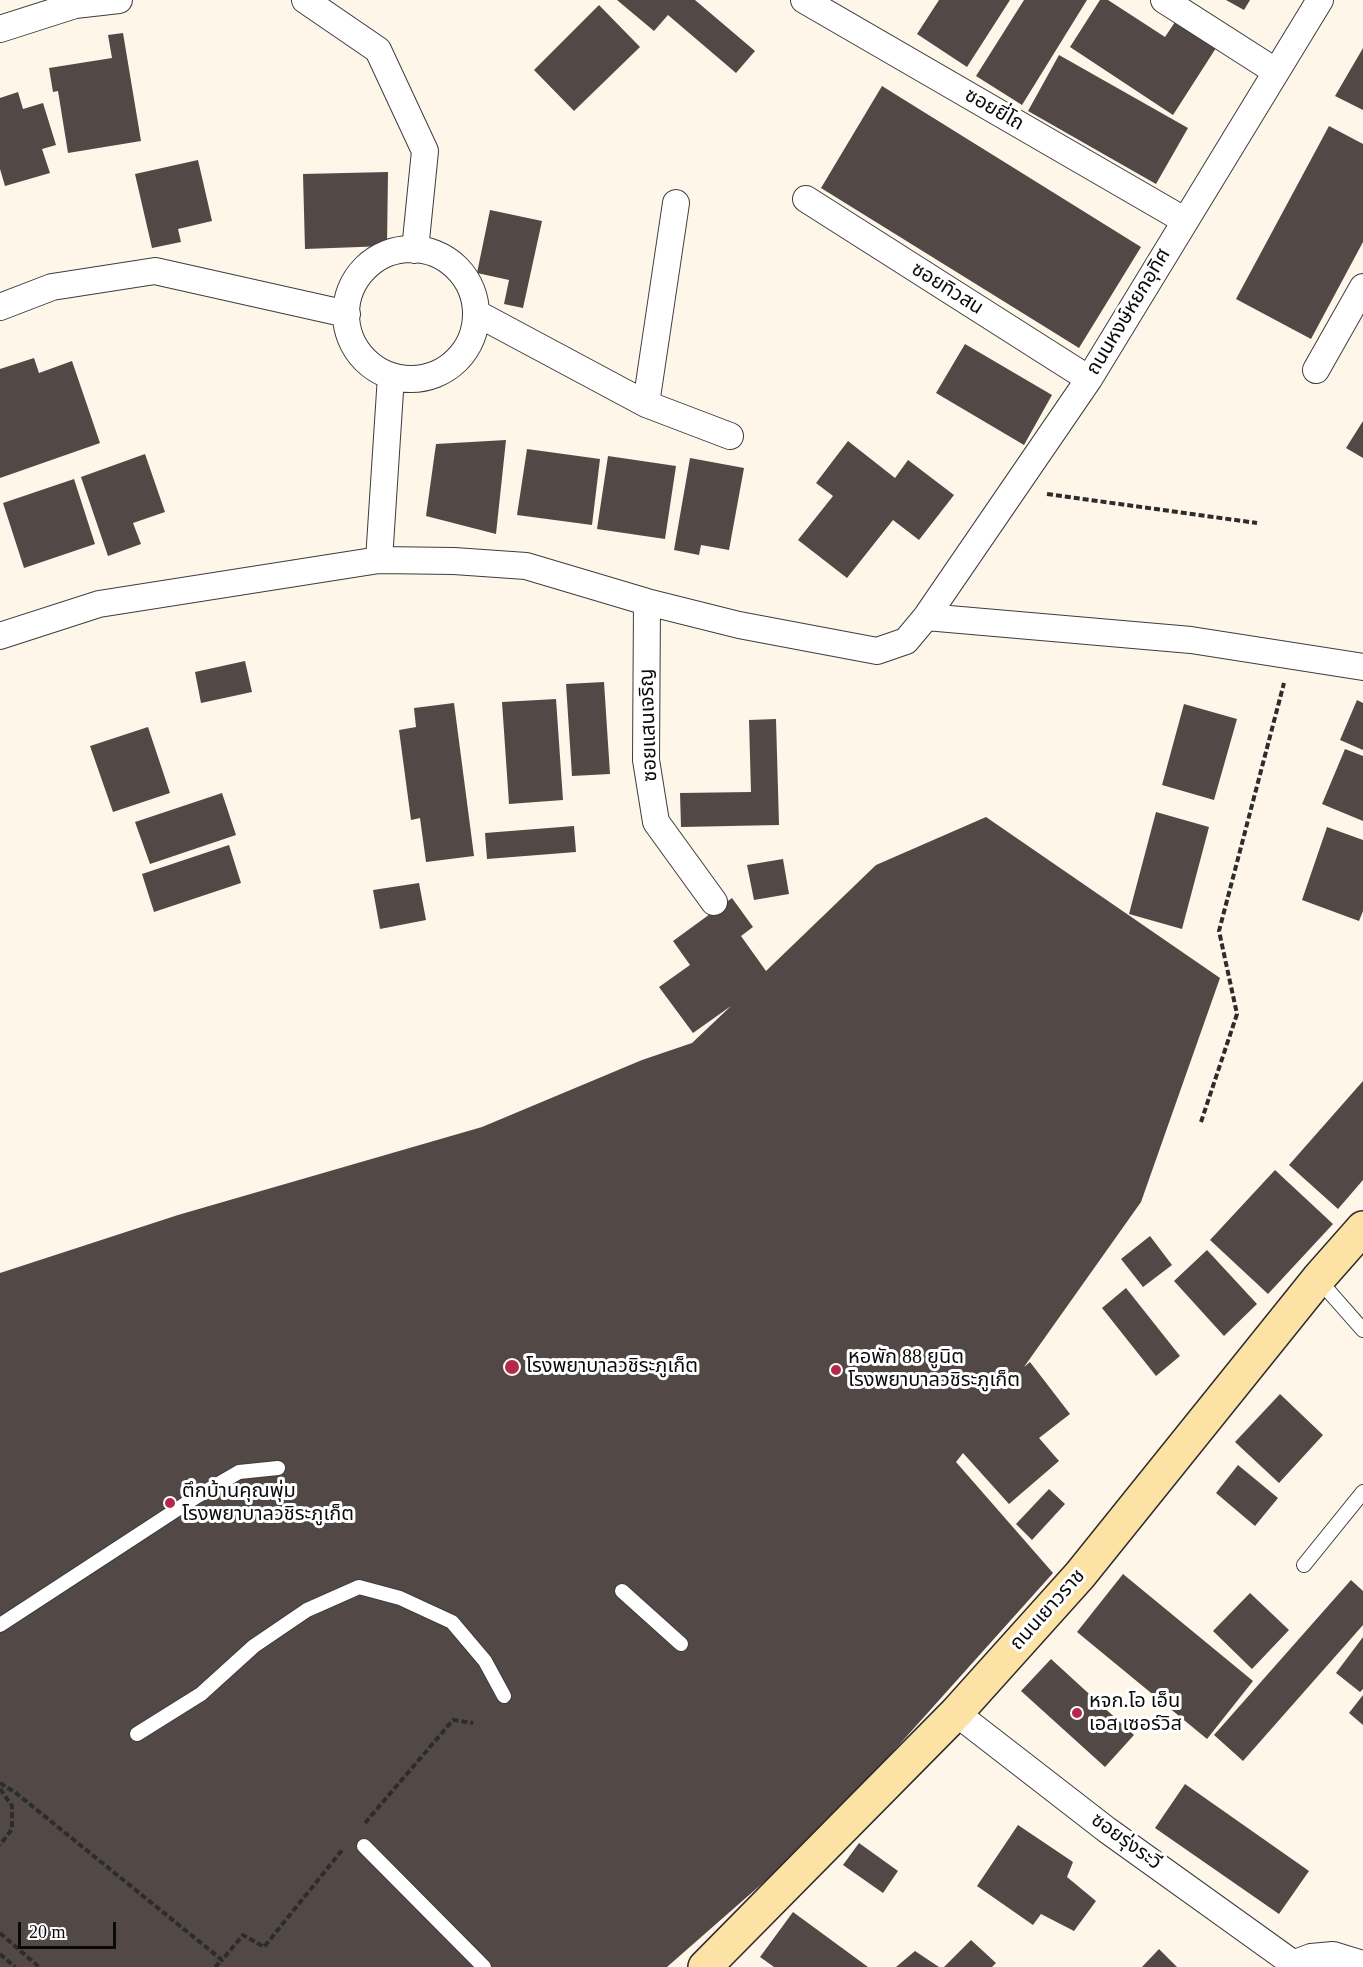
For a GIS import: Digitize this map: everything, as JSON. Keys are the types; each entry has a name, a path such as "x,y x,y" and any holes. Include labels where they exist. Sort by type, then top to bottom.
{"main road":[{"name":"ถนนเยาวราช","path":"705,1967 956,1713 1080,1575 1318,1279 1363,1228"}],"street":[{"path":"0,29 75,5 119,0"},
{"path":"305,0 378,50 425,151 416,250"},
{"name":"ซอยยี่โถ","path":"804,0 1184,219"},
{"path":"1164,0 1275,70"},
{"name":"ถนนหงษ์หยกอุทิศ","path":"0,636 99,604 379,560 454,561 526,566 647,602 739,625 877,651 906,641 926,617 1089,379 1184,219 1320,0"},
{"name":"ซอยทิวสน","path":"806,199 1089,379"},
{"path":"646,404 676,203"},
{"path":"407,249 416,250 430,252 450,262 466,279 476,313 472,335 465,350 450,367 430,377 407,379 391,376 371,366 356,349 348,331 347,314 352,286 362,272 379,257 407,249"},
{"path":"0,307 52,287 155,271 347,314"},
{"path":"1316,370 1363,287"},
{"path":"476,313 646,404 730,436"},
{"path":"379,560 391,376"},
{"name":"ซอยแสนเจริญ","path":"647,602 646,760 656,822 714,902"},
{"path":"926,617 1191,640 1363,667"},
{"name":"ซอยรุ่งระวี","path":"956,1713 1107,1830 1295,1966"},
{"path":"1295,1966 1311,1957 1333,1955 1363,1964"}],"lane":[{"path":"1318,1279 1363,1330"},
{"path":"0,1625 196,1497 239,1472 278,1468"},
{"path":"1304,1565 1363,1492"},
{"path":"137,1734 201,1694 254,1646 307,1610 359,1587 400,1598 452,1622 485,1661 504,1696"},
{"path":"621,1591 681,1644"},
{"path":"364,1846 484,1967"}],"path":[{"path":"1013,489 1257,523"},
{"path":"1201,1122 1237,1014 1219,931 1291,656"},
{"path":"364,1824 453,1720 473,1723"},
{"path":"0,1783 16,1792 222,1960"},
{"path":"0,1789 12,1806 12,1829 0,1845"},
{"path":"214,1967 243,1935 264,1947 350,1841"},
{"path":"0,1933 39,1967"},
{"path":"0,1954 15,1967"}],"building":[{"path":"617,0 695,0 755,51 736,73 668,15 654,31"},
{"path":"939,0 1010,0 967,67 917,34"},
{"path":"1024,0 1087,0 1022,105 976,76"},
{"path":"1100,0 1108,0 1165,37 1175,22 1216,48 1173,115 1070,47"},
{"path":"1226,0 1250,0 1244,10"},
{"path":"599,5 640,47 574,111 534,70"},
{"path":"123,33 141,141 68,153 58,91 53,92 49,68 112,58 108,35"},
{"path":"1363,48 1363,110 1335,96"},
{"path":"1059,55 1188,128 1156,184 1028,111"},
{"path":"882,86 1141,247 1079,348 821,188"},
{"path":"18,92 23,109 43,103 56,145 42,149 50,173 5,186 0,169 0,98"},
{"path":"1329,126 1363,144 1363,242 1311,339 1236,299"},
{"path":"198,160 212,221 178,229 181,242 152,248 135,174"},
{"path":"388,172 387,246 305,249 303,174"},
{"path":"490,210 542,221 523,308 504,304 509,280 477,273"},
{"path":"965,344 1052,395 1024,445 936,393"},
{"path":"34,358 39,373 72,361 100,443 0,478 0,369"},
{"path":"1363,421 1363,458 1346,448"},
{"path":"506,440 496,534 426,516 436,444"},
{"path":"848,441 895,478 908,460 954,495 919,540 893,520 847,578 798,540 833,496 816,483"},
{"path":"527,449 600,459 592,525 517,515"},
{"path":"145,454 165,512 133,523 141,544 108,556 81,477"},
{"path":"608,456 676,466 665,539 597,529"},
{"path":"690,458 744,468 729,550 701,545 699,555 674,550"},
{"path":"74,479 95,544 24,568 3,503"},
{"path":"245,661 252,692 201,703 195,672"},
{"path":"604,682 610,774 572,776 566,684"},
{"path":"556,699 563,800 509,804 502,702"},
{"path":"1357,700 1363,703 1363,750 1340,740"},
{"path":"454,703 474,856 426,862 420,818 411,820 399,730 416,727 414,708"},
{"path":"1184,704 1237,719 1214,800 1162,785"},
{"path":"776,719 779,825 681,827 680,793 751,792 749,720"},
{"path":"148,727 170,793 113,812 90,746"},
{"path":"1345,749 1363,756 1363,821 1322,804"},
{"path":"222,793 236,835 150,864 135,822"},
{"path":"1156,812 1209,827 1182,929 1129,914"},
{"name":"โรงพยาบาลวชิระภูเก็ต","path":"986,817 1220,978 1141,1202 1024,1367 1030,1362 1070,1414 1039,1438 1059,1461 1009,1504 963,1453 956,1462 1053,1573 821,1832 667,1967 0,1967 0,1273 178,1215 482,1127 642,1060 692,1043 731,1006 693,1033 659,987 690,965 673,941 732,898 753,927 741,936 766,971 876,865"},
{"path":"574,826 576,852 487,859 485,833"},
{"path":"1327,827 1363,840 1363,911 1359,921 1302,900"},
{"path":"229,845 241,883 154,912 142,874"},
{"path":"783,859 789,894 754,900 747,865"},
{"path":"419,883 426,920 380,929 373,890"},
{"path":"1363,1081 1363,1180 1338,1209 1289,1165"},
{"path":"1275,1170 1333,1224 1268,1294 1210,1240"},
{"path":"1150,1236 1172,1265 1143,1287 1121,1259"},
{"path":"1207,1250 1257,1304 1224,1336 1174,1281"},
{"path":"1126,1288 1180,1356 1156,1376 1102,1308"},
{"path":"1280,1394 1323,1435 1279,1483 1235,1442"},
{"path":"1238,1465 1278,1498 1255,1526 1216,1493"},
{"path":"1049,1489 1065,1504 1032,1540 1016,1524"},
{"path":"1123,1574 1253,1681 1207,1739 1077,1632"},
{"path":"1351,1580 1363,1591 1363,1625 1243,1761 1214,1735"},
{"path":"1250,1593 1289,1630 1252,1669 1213,1631"},
{"path":"1363,1637 1363,1689 1360,1692 1336,1673"},
{"name":"หจก.โอ เอ็น เอส เซอร์วิส","path":"1051,1659 1134,1735 1105,1767 1021,1691"},
{"path":"1363,1695 1363,1725 1349,1713"},
{"path":"1185,1784 1309,1871 1279,1914 1155,1828"},
{"path":"1018,1825 1073,1862 1067,1877 1096,1901 1074,1931 1041,1914 1033,1925 977,1886"},
{"path":"859,1843 898,1871 883,1893 843,1865"},
{"path":"793,1912 868,1967 774,1967 760,1957"},
{"path":"971,1940 996,1963 992,1967 944,1967"},
{"path":"1159,1949 1177,1967 1142,1967"},
{"path":"915,1951 939,1967 896,1967"}],"place":[{"name":"โรงพยาบาลวชิระภูเก็ต","path":"512,1367"},
{"name":"หอพัก 88 ยูนิต โรงพยาบาลวชิระภูเก็ต","path":"836,1370"},
{"name":"ตึกบ้านคุณพุ่ม โรงพยาบาลวชิระภูเก็ต","path":"170,1503"},
{"name":"หจก.โอ เอ็น เอส เซอร์วิส","path":"1077,1713"}]}
